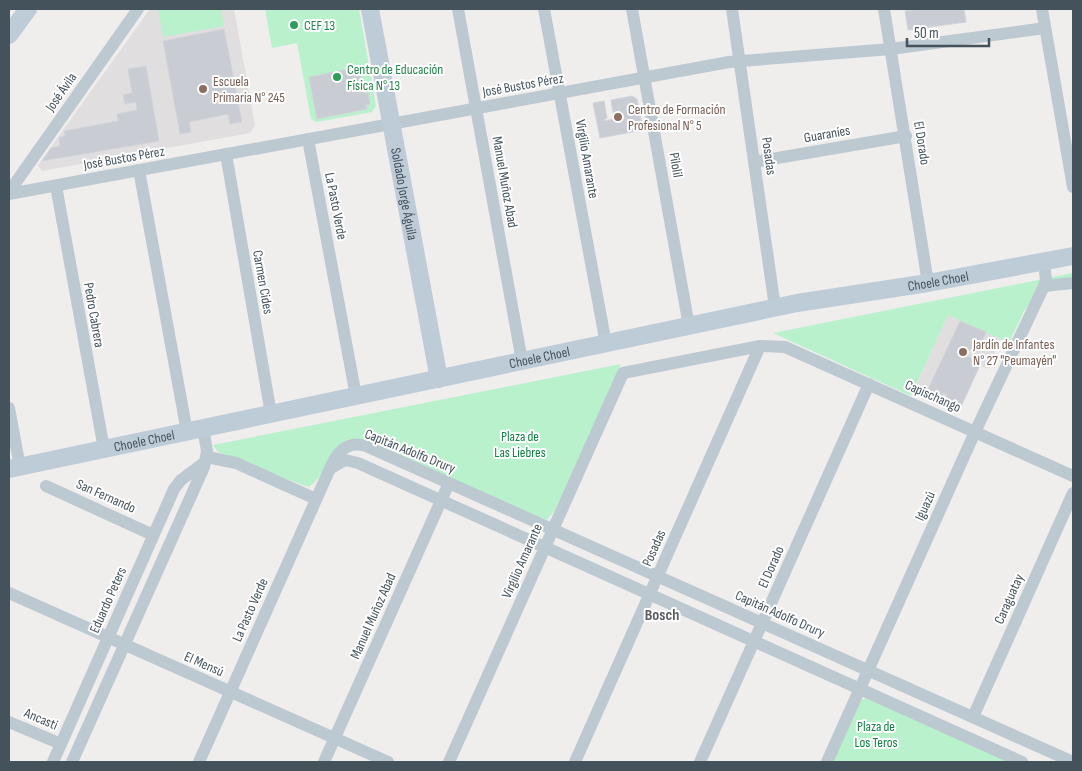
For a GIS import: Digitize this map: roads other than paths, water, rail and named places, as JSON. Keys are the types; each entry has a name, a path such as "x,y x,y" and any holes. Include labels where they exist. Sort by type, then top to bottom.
{"street":[{"path":"9,35 28,9"},
{"name":"José Ávila","path":"9,193 138,9"},
{"name":"Soldado Jorge Águila","path":"370,9 439,379"},
{"name":"Manuel Muñoz Abad","path":"458,9 522,361"},
{"name":"Virgilio Amarante","path":"544,9 606,344"},
{"name":"Pilolil","path":"632,9 690,326"},
{"name":"Posadas","path":"732,9 775,308"},
{"name":"El Dorado","path":"884,9 906,136 928,283"},
{"path":"1042,9 1073,187"},
{"name":"José Bustos Pérez","path":"9,193 740,61 891,49 1045,28"},
{"name":"Guaraníes","path":"754,162 906,136"},
{"name":"La Pasto Verde","path":"308,139 356,396"},
{"name":"Carmen Cides","path":"226,154 271,414"},
{"path":"72,762 206,459 195,430 140,170"},
{"name":"Pedro Cabrera","path":"56,186 104,449"},
{"name":"Choele Choel","path":"14,468 775,308 928,283 1073,256"},
{"name":"Iguazú","path":"827,762 975,432 1044,286 1046,280 1044,262"},
{"path":"1044,286 1073,283"},
{"name":"Virgilio Amarante","path":"449,762 623,373 760,346"},
{"name":"Posadas","path":"575,762 760,346"},
{"name":"Capischango","path":"760,346 779,346 798,351 1073,476"},
{"name":"El Dorado","path":"700,762 869,384"},
{"path":"9,408 14,468"},
{"name":"Capitán Adolfo Drury","path":"329,470 343,449 354,444 360,444 1073,762"},
{"path":"206,459 236,463 316,499"},
{"name":"Eduardo Peters","path":"52,762 177,484 206,459"},
{"path":"329,470 339,462 351,461 442,500 1022,762"},
{"name":"La Pasto Verde","path":"199,762 329,470"},
{"name":"Manuel Muñoz Abad","path":"324,762 449,483"},
{"name":"San Fernando","path":"46,486 154,535"},
{"name":"Caraguatay","path":"973,717 1073,493"},
{"name":"El Mensú","path":"9,593 388,762"},
{"name":"Ancasti","path":"9,722 60,744"}],"place":[{"name":"CEF 13","path":"294,25"},
{"name":"Centro de Educación Física N° 13","path":"337,77"},
{"name":"Escuela Primaria N° 245","path":"203,89"},
{"name":"Centro de Formación Profesional N° 5","path":"618,117"},
{"name":"Jardín de Infantes N° 27 \"Peumayén\"","path":"963,352"}],"district":[{"name":"Bosch","path":"662,615"}],"park label":[{"name":"Plaza de Las Liebres","path":"520,444"},
{"name":"Plaza de Los Teros","path":"876,734"}]}
